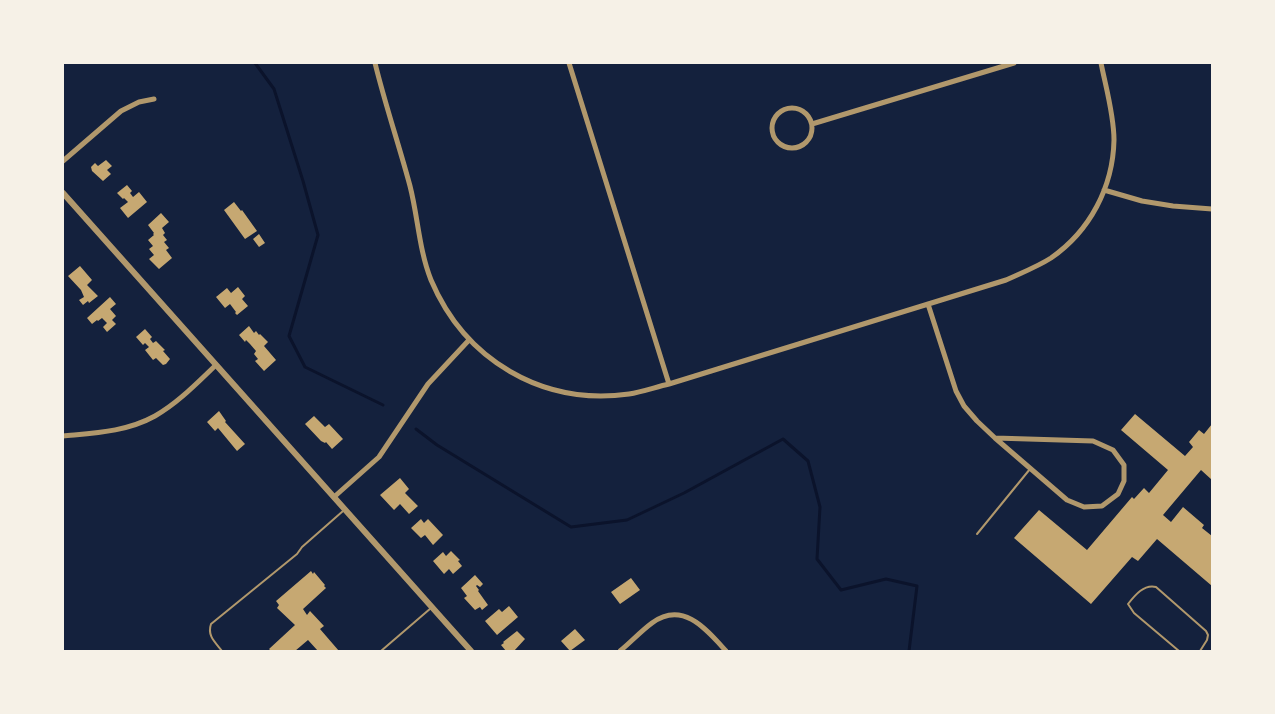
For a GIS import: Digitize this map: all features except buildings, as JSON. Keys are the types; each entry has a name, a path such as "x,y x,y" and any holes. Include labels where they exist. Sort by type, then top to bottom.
{"street":[{"path":"375,63 410,186 420,241 431,278 447,311 469,340 500,366 525,380 558,392 597,396 630,394 669,384 1006,280 1050,259 1082,230 1097,207 1109,175 1114,140 1101,63"},
{"path":"569,63 669,384"},
{"path":"812,124 1014,63"},
{"path":"63,161 121,111 140,102 154,99"},
{"path":"792,108 805,112 812,124 811,136 802,146 796,148 778,143 773,132 775,118 779,113 792,108"},
{"path":"1104,190 1142,201 1212,209"},
{"path":"63,193 471,651"},
{"path":"928,304 956,390 964,406 995,438 1067,500 1084,507 1102,506 1118,494 1124,481 1124,465 1113,450 1093,441 995,438"},
{"path":"334,497 379,457 428,384 469,340"},
{"path":"63,436 121,429 153,417 169,407 216,365"},
{"path":"620,651 652,622 674,614 686,616 697,622 726,651"}],"lane":[{"path":"977,534 1030,469"},
{"path":"222,651 210,635 211,624 297,554 345,509"},
{"path":"1179,651 1130,608 1128,604 1145,588 1156,587 1206,631 1208,640 1201,651"},
{"path":"381,651 432,607"}],"waterway":[{"path":"255,63 274,89 318,235 289,336 305,367 383,405"},
{"path":"416,429 437,445 571,527 627,520 684,493 783,439 808,461 820,507 817,559 841,590 886,579 917,586 909,651"}]}
